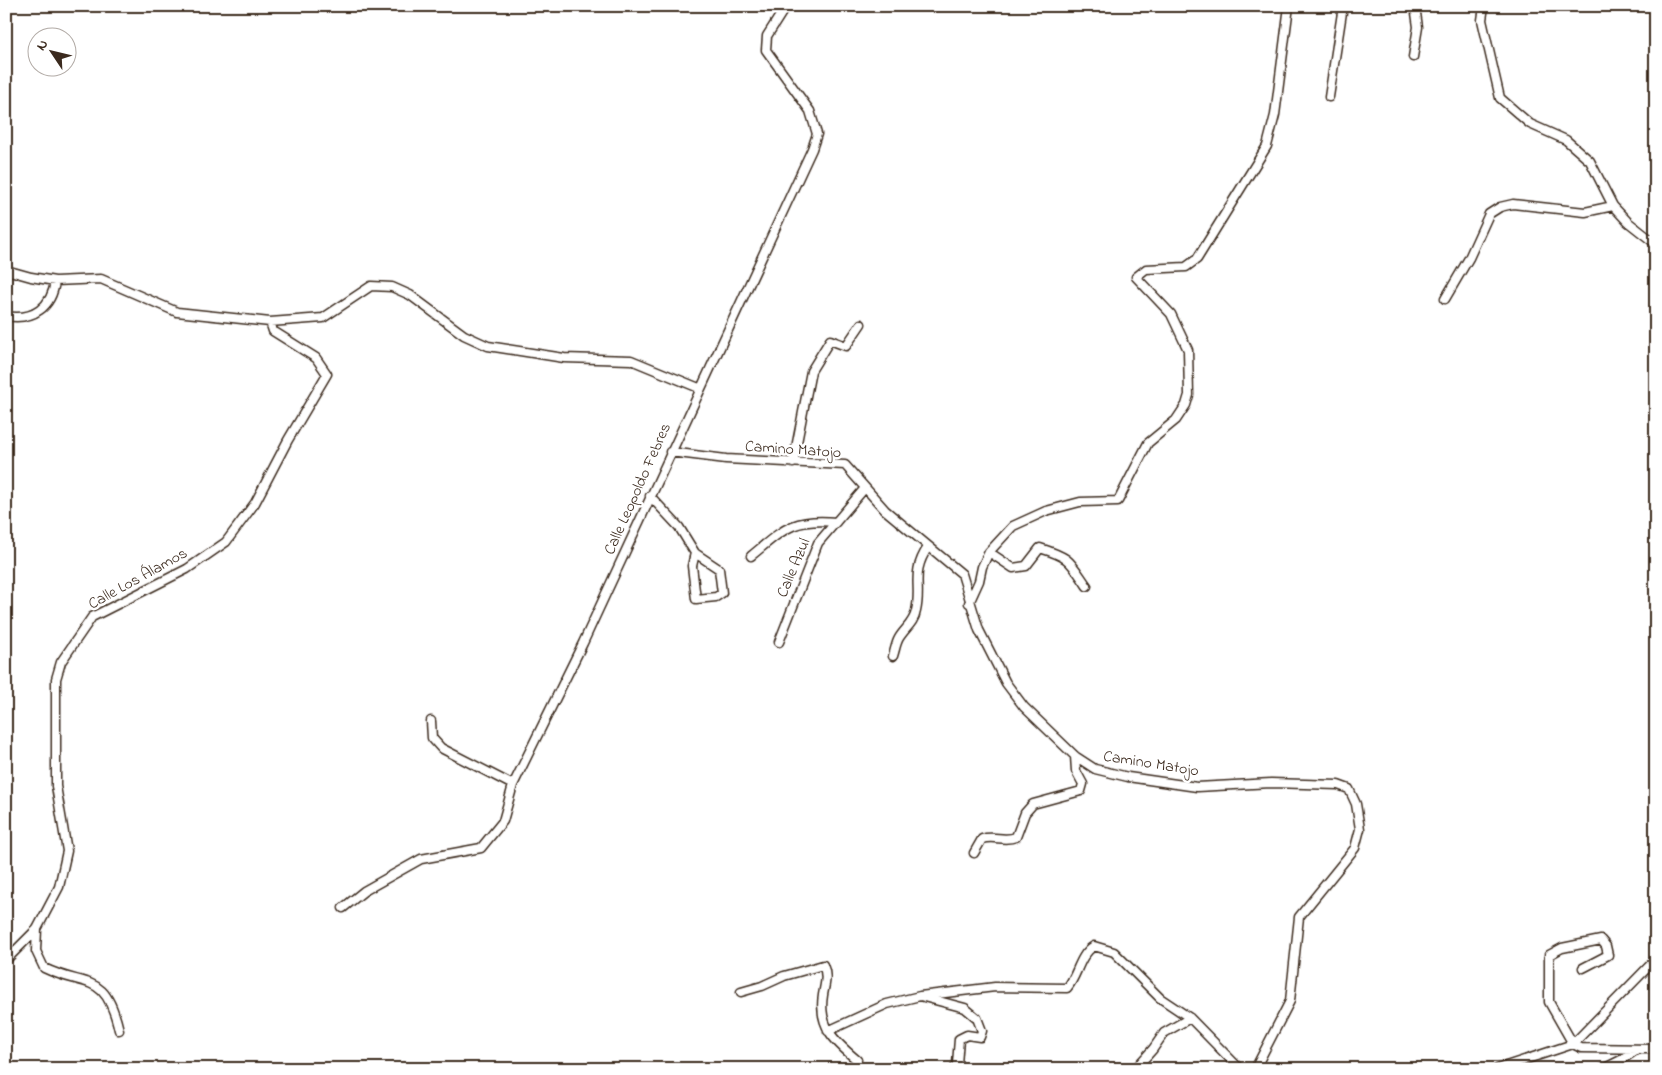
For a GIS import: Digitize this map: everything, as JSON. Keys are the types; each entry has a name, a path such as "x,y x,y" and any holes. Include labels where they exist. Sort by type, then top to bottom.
{"street":[{"name":"Calle Leopoldo Febres","path":"343,908 364,891 421,859 481,848 503,821 513,785 582,643 699,388 812,149 817,134 810,111 766,50 767,36 786,6"},
{"path":"968,603 979,581 982,566 989,552 1013,526 1046,511 1080,502 1118,501 1148,443 1176,420 1186,405 1189,395 1188,350 1171,314 1136,277 1146,269 1186,267 1198,258 1267,146 1275,115 1289,6"},
{"path":"1329,97 1343,6"},
{"path":"1413,58 1418,27 1416,6"},
{"path":"1484,6 1482,20 1500,98 1530,124 1566,140 1590,161 1613,206 1628,222 1656,244"},
{"path":"1445,299 1469,258 1489,214 1500,207 1513,204 1585,212 1613,206"},
{"path":"6,270 55,281 101,279 178,312 270,322 323,318 371,286 392,287 410,295 464,335 488,346 564,358 630,360 699,388"},
{"path":"6,316 19,318 37,313 54,295 55,281"},
{"name":"Calle Los Álamos","path":"6,960 37,929 59,888 67,852 56,786 56,679 61,662 92,616 188,569 226,542 255,503 288,440 327,374 316,358 273,331 270,322"},
{"path":"794,463 811,371 830,340 846,346 861,324"},
{"name":"Camino Matojo","path":"670,452 726,459 845,465 885,510 962,574 968,603 978,630 1006,683 1024,707 1075,756 1095,769 1128,777 1197,787 1271,783 1338,785 1349,789 1356,804 1360,828 1355,848 1298,917 1290,1000 1255,1069"},
{"name":"Calle Azul","path":"779,642 818,543 865,488"},
{"path":"650,496 679,527 695,553 719,569 722,593 716,597 696,599 692,566 695,553"},
{"path":"751,556 793,525 815,520 836,522"},
{"path":"893,656 899,638 912,622 916,612 916,575 921,558 928,547"},
{"path":"989,552 1013,568 1026,566 1040,548 1067,557 1086,586"},
{"path":"431,721 432,738 441,748 513,785"},
{"path":"974,853 982,838 989,836 1009,840 1016,836 1025,813 1032,804 1082,791 1083,784 1076,771 1075,756"},
{"path":"37,929 36,951 44,968 58,975 91,982 106,995 114,1010 119,1030"},
{"path":"1583,968 1608,955 1606,946 1601,940 1562,948 1549,955 1549,1002 1573,1044 1580,1048 1656,1049"},
{"path":"828,1030 887,1004 920,996 994,987 1068,988 1086,951 1094,946 1114,952 1160,998 1190,1018 1240,1069"},
{"path":"1497,1069 1573,1044 1656,959"},
{"path":"741,992 762,986 784,976 823,965 827,975 821,1015 828,1030 841,1047 857,1060"},
{"path":"920,996 965,1008 977,1018 982,1031 980,1037 967,1035 960,1039 958,1064 954,1069"},
{"path":"1135,1069 1164,1033 1190,1018"},
{"path":"1603,1069 1623,1060 1636,1050"}]}
